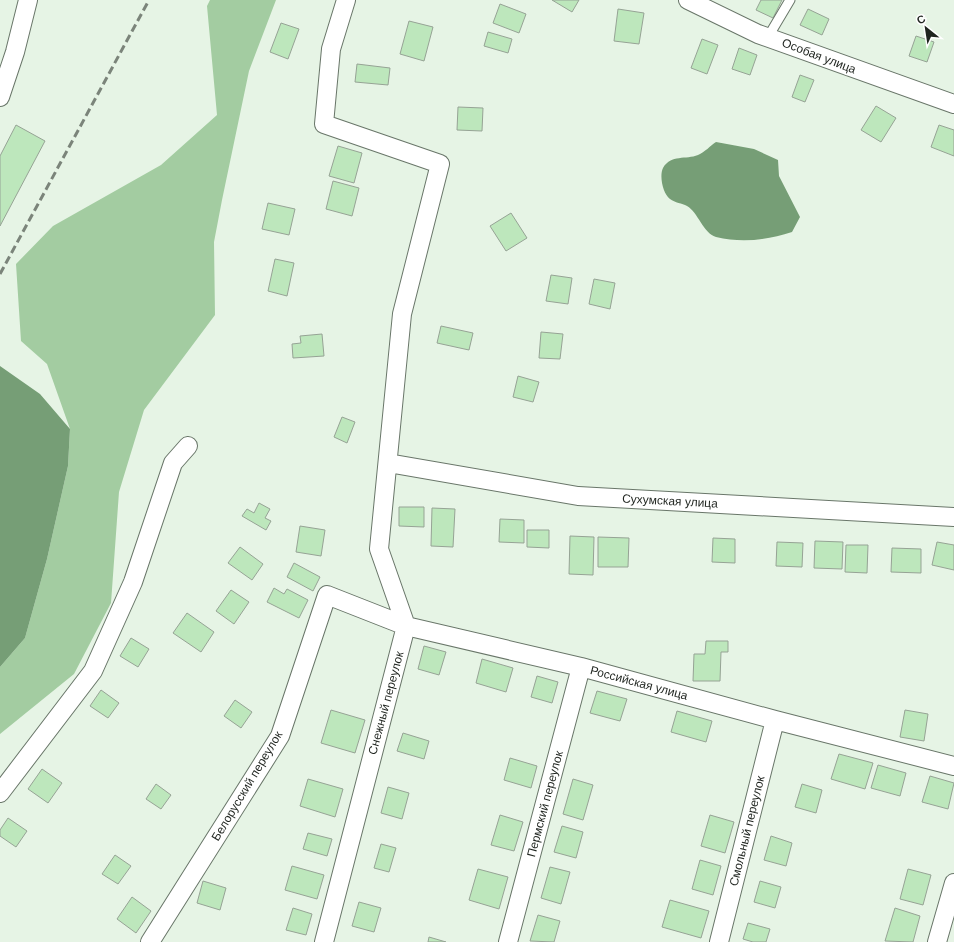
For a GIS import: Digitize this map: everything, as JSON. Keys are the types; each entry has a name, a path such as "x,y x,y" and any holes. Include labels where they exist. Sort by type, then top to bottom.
{"street":[{"path":"0,97 15,52 28,0"},
{"path":"346,0 331,49 324,124 440,164 402,314 380,550 406,626"},
{"name":"Особая улица","path":"688,0 758,34 890,83 954,104"},
{"path":"0,794 93,671 133,582 173,463 188,446"},
{"name":"Сухумская улица","path":"388,463 578,496 954,517"},
{"name":"Российская улица","path":"327,595 406,626 581,667 775,720 954,766"},
{"name":"Белорусский переулок","path":"150,942 280,736 327,595"},
{"name":"Снежный переулок","path":"324,942 406,626"},
{"name":"Пермский переулок","path":"508,942 581,667"},
{"name":"Смольный переулок","path":"719,942 775,720"},
{"path":"937,942 954,883"}],"lane":[{"path":"768,37 790,0"}],"shaded area":[{"path":"210,0 276,0 249,71 222,200 214,242 215,315 144,410 119,492 111,603 74,674 0,734 0,667 25,638 47,559 68,466 70,429 47,364 21,341 16,264 53,226 161,165 217,115 207,6"},
{"path":"716,142 754,149 778,160 779,176 800,217 792,232 754,240 735,240 716,237 711,235 691,209 668,197 665,193 661,176 663,168 666,164 674,159 698,155"},
{"path":"0,366 40,394 70,429 68,466 47,559 25,638 0,667"}],"building":[{"path":"552,0 579,0 572,12"},
{"path":"761,0 782,0 773,18 756,10"},
{"path":"500,4 526,14 519,33 493,23"},
{"path":"618,9 644,13 639,44 614,41"},
{"path":"808,9 829,19 822,35 800,25"},
{"path":"409,21 433,27 424,61 400,54"},
{"path":"281,23 299,29 288,59 270,52"},
{"path":"488,32 512,39 508,53 484,46"},
{"path":"916,36 934,42 927,62 909,56"},
{"path":"702,39 718,45 707,74 691,68"},
{"path":"739,48 757,55 750,75 732,69"},
{"path":"357,64 390,68 388,85 355,82"},
{"path":"800,75 814,80 805,102 792,97"},
{"path":"876,106 896,118 881,142 861,130"},
{"path":"458,107 483,108 482,131 457,130"},
{"path":"16,125 45,141 0,226 0,156"},
{"path":"939,125 954,130 954,156 931,147"},
{"path":"338,146 362,153 354,183 329,176"},
{"path":"333,181 359,188 352,216 326,209"},
{"path":"268,203 295,209 289,235 262,229"},
{"path":"511,213 527,238 506,251 490,226"},
{"path":"275,259 294,263 287,296 268,291"},
{"path":"551,275 572,278 568,304 546,301"},
{"path":"594,279 615,283 610,309 589,304"},
{"path":"441,326 473,333 469,350 437,343"},
{"path":"541,332 563,334 560,359 539,358"},
{"path":"322,334 324,356 293,358 292,344 301,343 300,336"},
{"path":"518,376 539,382 533,402 513,397"},
{"path":"342,417 355,422 347,443 334,437"},
{"path":"259,503 270,509 265,518 271,521 266,530 242,516 247,509 254,513"},
{"path":"399,507 424,507 424,527 399,526"},
{"path":"432,508 455,509 453,547 431,546"},
{"path":"500,519 524,520 524,543 499,542"},
{"path":"300,526 325,530 321,556 296,552"},
{"path":"527,530 549,530 549,548 527,547"},
{"path":"570,536 594,537 593,575 569,574"},
{"path":"598,537 629,538 628,567 598,567"},
{"path":"713,538 735,539 735,563 712,562"},
{"path":"815,541 843,542 842,569 814,568"},
{"path":"777,542 803,543 802,567 776,566"},
{"path":"937,542 954,545 954,570 932,565"},
{"path":"846,545 868,545 867,573 845,572"},
{"path":"240,547 263,564 252,580 228,563"},
{"path":"892,548 921,549 921,573 891,572"},
{"path":"294,563 320,577 313,591 287,577"},
{"path":"274,588 284,594 287,589 308,600 299,618 267,602"},
{"path":"231,590 249,602 234,624 216,611"},
{"path":"187,613 214,632 201,652 173,633"},
{"path":"131,638 149,649 138,667 120,656"},
{"path":"706,641 728,641 728,652 721,652 720,681 693,681 694,654 705,654"},
{"path":"424,646 446,652 439,675 418,669"},
{"path":"482,659 513,668 506,692 476,683"},
{"path":"537,676 558,682 552,703 531,697"},
{"path":"101,690 119,703 108,718 90,706"},
{"path":"597,691 627,699 620,721 590,713"},
{"path":"235,700 252,712 241,728 224,716"},
{"path":"331,710 365,720 355,753 321,743"},
{"path":"905,710 928,714 924,741 900,737"},
{"path":"677,711 712,721 706,742 671,732"},
{"path":"403,733 429,741 424,759 397,751"},
{"path":"839,754 873,763 865,789 831,779"},
{"path":"510,758 537,766 531,788 504,780"},
{"path":"878,765 906,773 900,796 871,788"},
{"path":"42,769 62,783 48,803 28,789"},
{"path":"930,776 954,783 948,809 922,802"},
{"path":"308,779 343,789 335,817 300,806"},
{"path":"573,779 593,785 583,820 563,814"},
{"path":"156,784 171,795 161,809 146,799"},
{"path":"802,784 822,790 816,813 795,807"},
{"path":"388,787 409,793 402,819 381,813"},
{"path":"500,815 523,822 514,851 491,845"},
{"path":"710,815 734,822 725,853 701,846"},
{"path":"8,818 27,831 16,847 0,836 0,830"},
{"path":"562,826 583,832 576,858 554,852"},
{"path":"308,833 332,839 327,856 303,849"},
{"path":"771,836 792,843 786,866 764,860"},
{"path":"381,844 396,848 389,872 374,868"},
{"path":"115,855 131,866 118,884 102,874"},
{"path":"700,860 721,866 713,895 692,889"},
{"path":"292,866 324,875 317,899 285,890"},
{"path":"550,867 570,872 561,904 541,898"},
{"path":"478,869 508,877 499,909 469,900"},
{"path":"908,869 931,875 923,905 900,899"},
{"path":"203,881 226,888 220,910 197,903"},
{"path":"760,881 781,887 775,908 754,902"},
{"path":"132,897 151,911 136,933 117,919"},
{"path":"670,900 709,911 701,938 662,927"},
{"path":"359,902 381,908 374,932 352,926"},
{"path":"293,908 312,914 306,935 286,930"},
{"path":"895,908 920,916 913,942 885,941"},
{"path":"538,915 560,921 554,942 530,941"},
{"path":"748,923 770,929 766,942 753,942 743,939"},
{"path":"429,937 446,942 428,942"}],"railway":[{"path":"0,274 149,0"}]}
